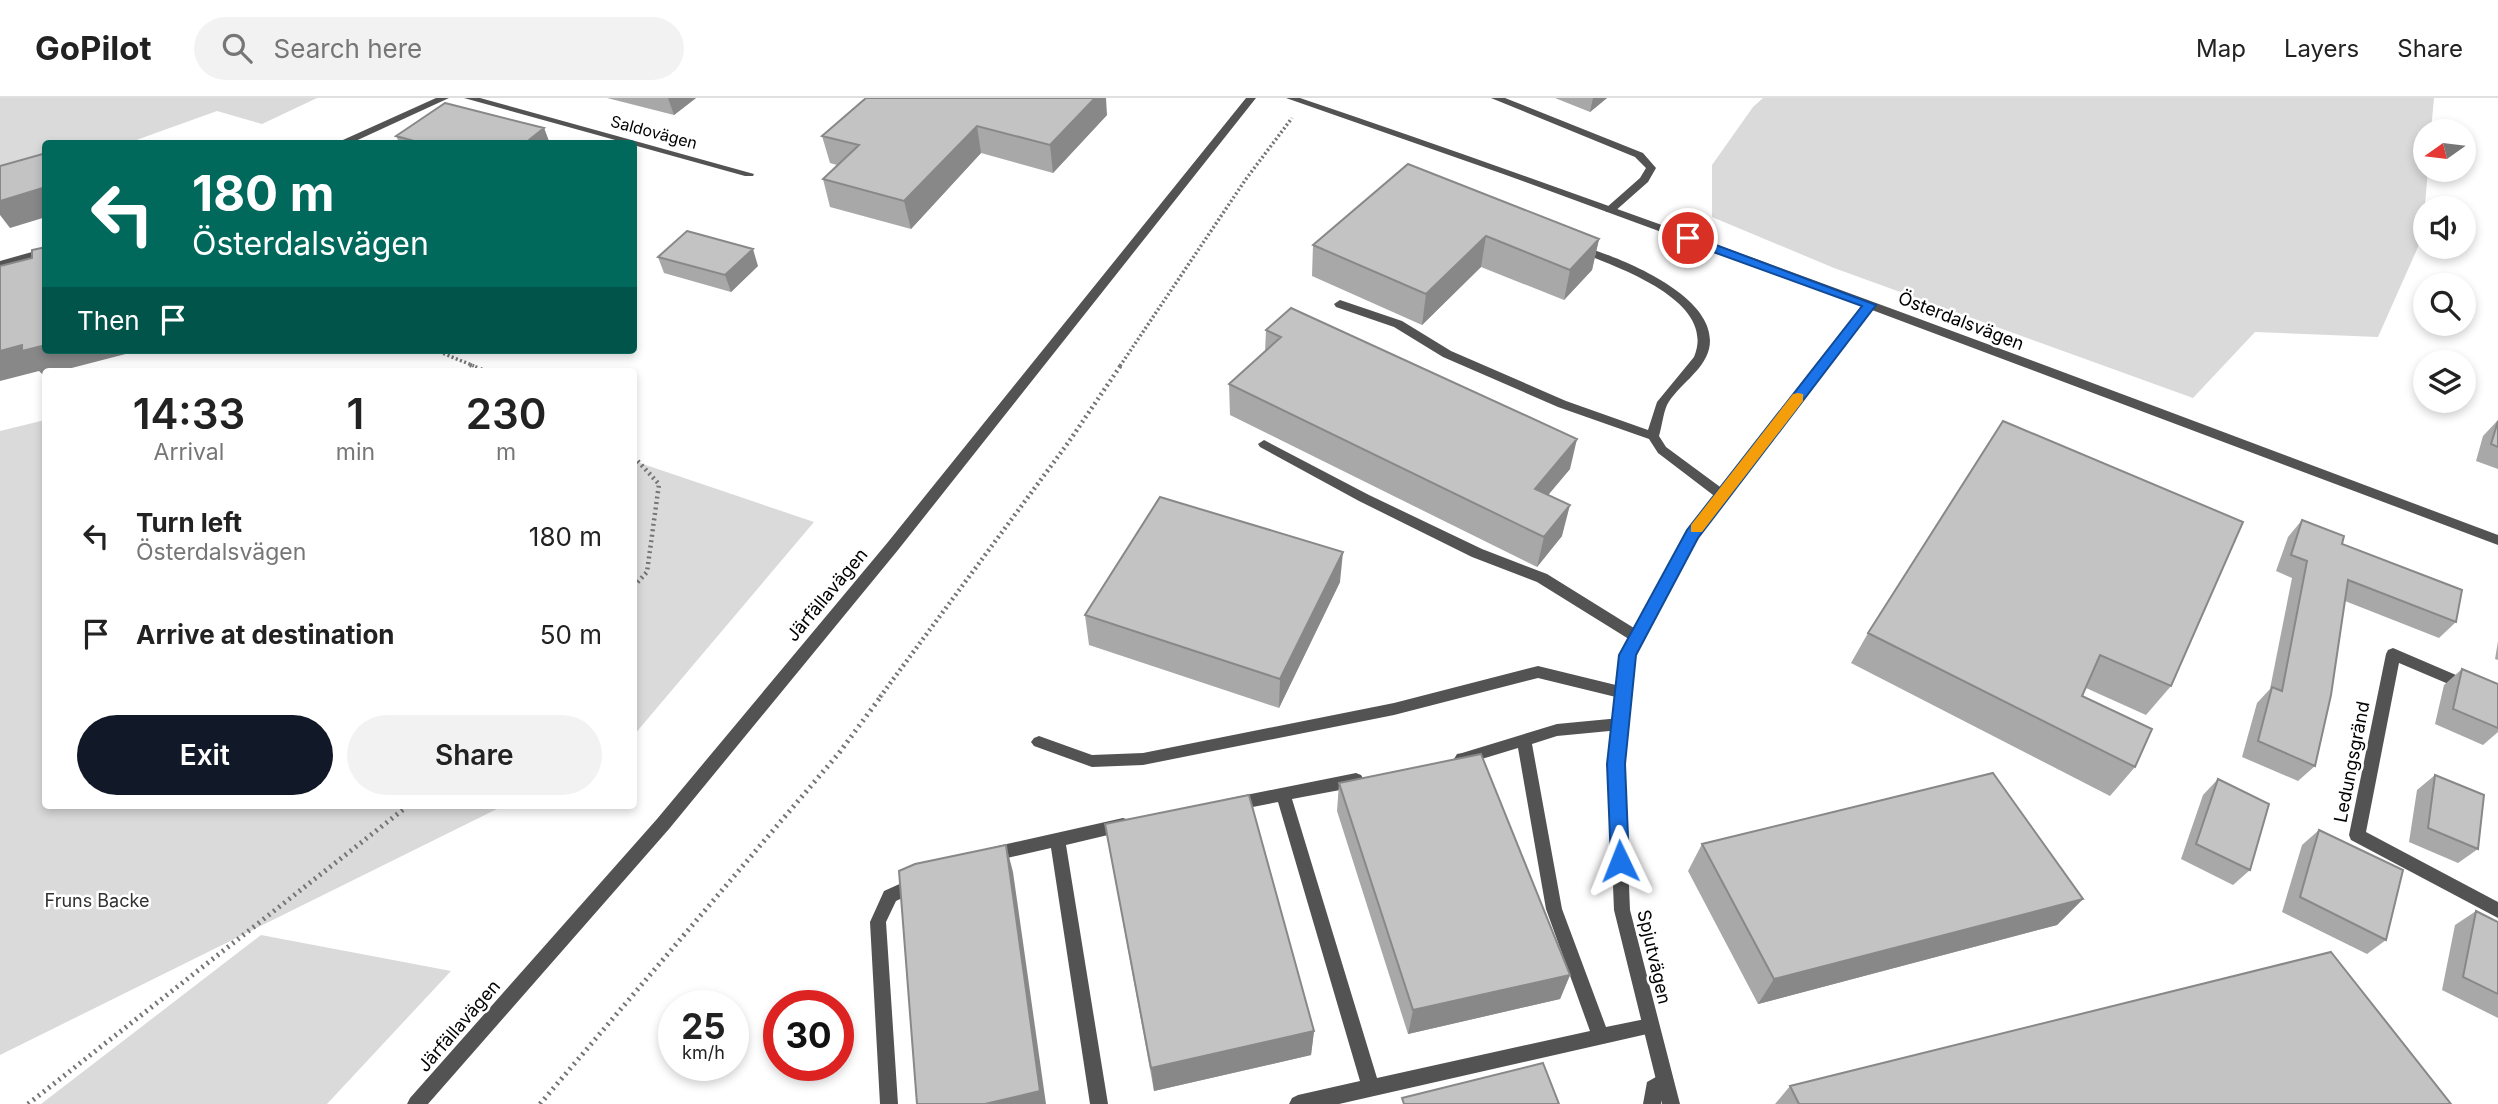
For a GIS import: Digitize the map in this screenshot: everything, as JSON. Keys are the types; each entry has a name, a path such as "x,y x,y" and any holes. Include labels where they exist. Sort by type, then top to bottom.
{"street":[{"path":"348,140 444,98"},
{"name":"Saldovägen","path":"469,98 624,140"},
{"name":"Järfällavägen","path":"416,1104 663,824 901,536 1251,98"},
{"name":"Österdalsvägen","path":"1291,98 1870,305 2498,540"},
{"path":"1496,98 1639,155 1651,168 1644,180 1610,210"},
{"name":"Saldovägen","path":"637,144 749,174"},
{"path":"1566,242 1663,287 1693,307 1706,332 1703,351 1661,405 1653,436"},
{"path":"0,265 42,252"},
{"path":"1340,304 1398,324 1447,354 1562,404 1653,436 1662,450 1722,495"},
{"name":"Spjutvägen","path":"1671,1104 1663,1082 1622,910 1616,764 1627,655 1692,534 1870,305"},
{"path":"1264,444 1477,553 1542,578 1637,637"},
{"name":"Ledungsgränd","path":"2498,699 2393,654 2357,835 2498,910"},
{"path":"1039,742 1092,761 1143,759 1394,709 1538,672 1624,693"},
{"path":"1441,763 1481,755 1557,730 1620,724"},
{"path":"1524,741 1554,909 1601,1037"},
{"path":"1216,807 1375,776"},
{"path":"1283,794 1371,1088"},
{"path":"967,861 1057,838 1137,823"},
{"path":"1057,838 1099,1104"},
{"path":"889,1104 878,922 890,896 934,875"},
{"path":"1298,1104 1333,1100 1371,1088 1650,1026"},
{"path":"1652,1104 1653,1088 1663,1082"}],"path":[{"path":"540,1104 839,753 1068,443 1245,179 1304,102"},
{"path":"445,354 478,368"},
{"path":"637,460 659,484 647,572 637,583"},
{"path":"28,1104 404,809"}],"green space":[{"path":"0,98 317,98 262,124 217,111 136,140 42,140 42,163 0,167"},
{"path":"1763,98 2434,98 2432,119 2413,119 2413,182 2427,182 2426,196 2413,196 2413,258 2378,337 2255,332 2193,398 1834,268 1712,217 1712,165 1753,107"},
{"name":"Fruns Backe","path":"42,421 42,809 497,809 0,1055 0,431"},
{"path":"637,462 814,522 637,731"},
{"path":"261,935 451,971 327,1104 41,1104"}],"building":[{"path":"866,98 1095,98 1050,145 977,126 904,201 823,179 859,145 822,136"},
{"path":"445,103 544,128 529,140 410,140 396,136"},
{"path":"42,154 42,188 0,201 0,166"},
{"path":"1408,164 1599,239 1570,270 1486,236 1426,294 1313,245"},
{"path":"687,231 753,249 725,275 658,257"},
{"path":"42,248 42,346 22,351 22,345 0,351 0,266 32,258 32,250"},
{"path":"1291,308 1577,439 1535,489 1570,505 1544,537 1229,384 1281,337 1266,330"},
{"path":"2003,421 2243,522 2171,686 2100,655 2082,696 2152,729 2135,767 1868,633"},
{"path":"2498,421 2498,447 2491,444"},
{"path":"1160,497 1343,552 1280,679 1085,615"},
{"path":"2302,520 2344,536 2342,544 2462,590 2456,622 2348,580 2331,695 2315,766 2258,741 2272,687 2282,691 2307,561 2291,555"},
{"path":"2462,669 2498,684 2498,728 2453,709"},
{"path":"1481,754 1570,975 1413,1010 1339,783"},
{"path":"1993,773 2083,899 1774,979 1702,844"},
{"path":"2435,775 2484,795 2478,849 2428,828"},
{"path":"2218,779 2269,804 2250,870 2196,844"},
{"path":"1249,795 1314,1031 1151,1068 1105,824"},
{"path":"2319,830 2403,870 2386,940 2300,897"},
{"path":"1006,845 1040,1091 985,1104 917,1104 899,871 915,864"},
{"path":"2476,911 2498,922 2498,994 2463,977"},
{"path":"2331,952 2451,1104 1799,1104 1790,1086"},
{"path":"1543,1063 1559,1104 1404,1104 1402,1098"}],"slow traffic":[{"path":"1697,528 1798,398"}],"route":[{"path":"1620,861 1616,764 1627,655 1692,534 1870,305 1688,238"}]}
